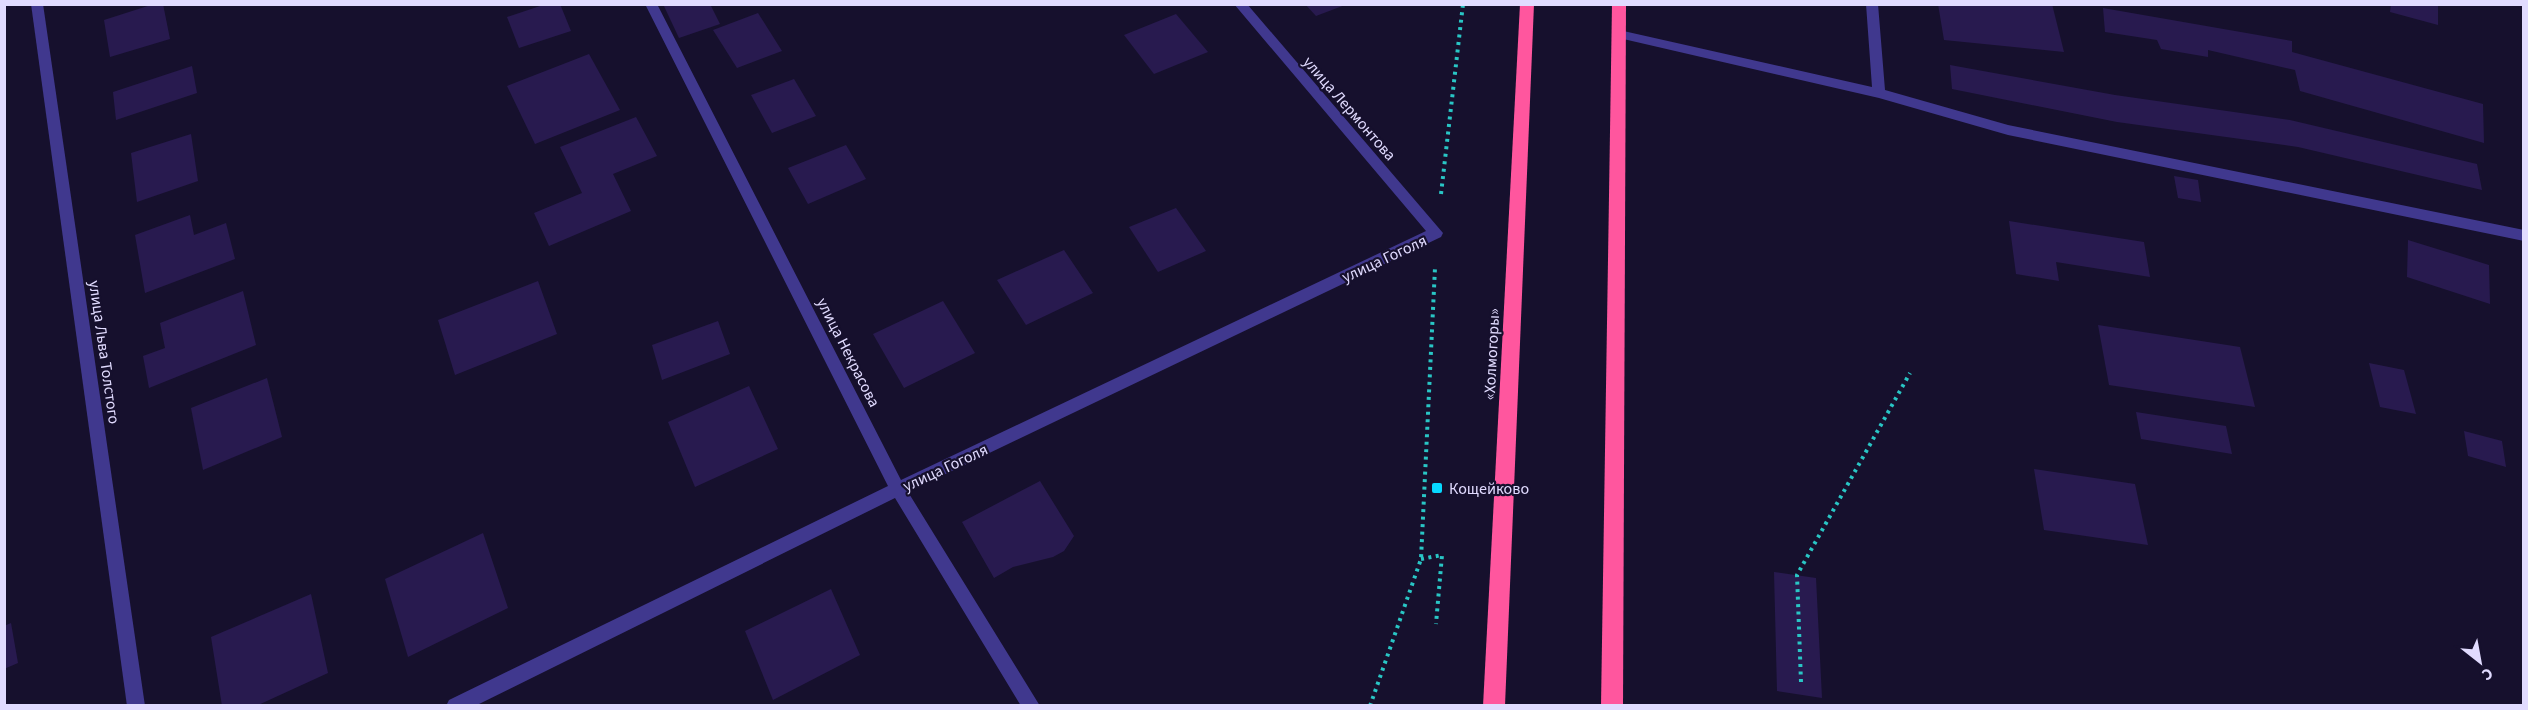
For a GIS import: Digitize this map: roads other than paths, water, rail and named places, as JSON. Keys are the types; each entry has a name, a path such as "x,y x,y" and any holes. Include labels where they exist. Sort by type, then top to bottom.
{"highway":[{"name":"«Холмогоры»","path":"1494,705 1527,4"},
{"path":"1612,705 1619,4"}],"street":[{"name":"улица Льва Толстого","path":"37,4 136,705"},
{"name":"улица Некрасова","path":"651,4 898,489 1031,705"},
{"name":"улица Лермонтова","path":"1240,4 1436,233"},
{"path":"1872,4 1879,93"},
{"path":"1619,34 1879,93 2008,130 2523,236"},
{"name":"улица Гоголя","path":"455,705 898,489 1436,233"}],"place":[{"name":"Кощейково","path":"1437,488"}]}
